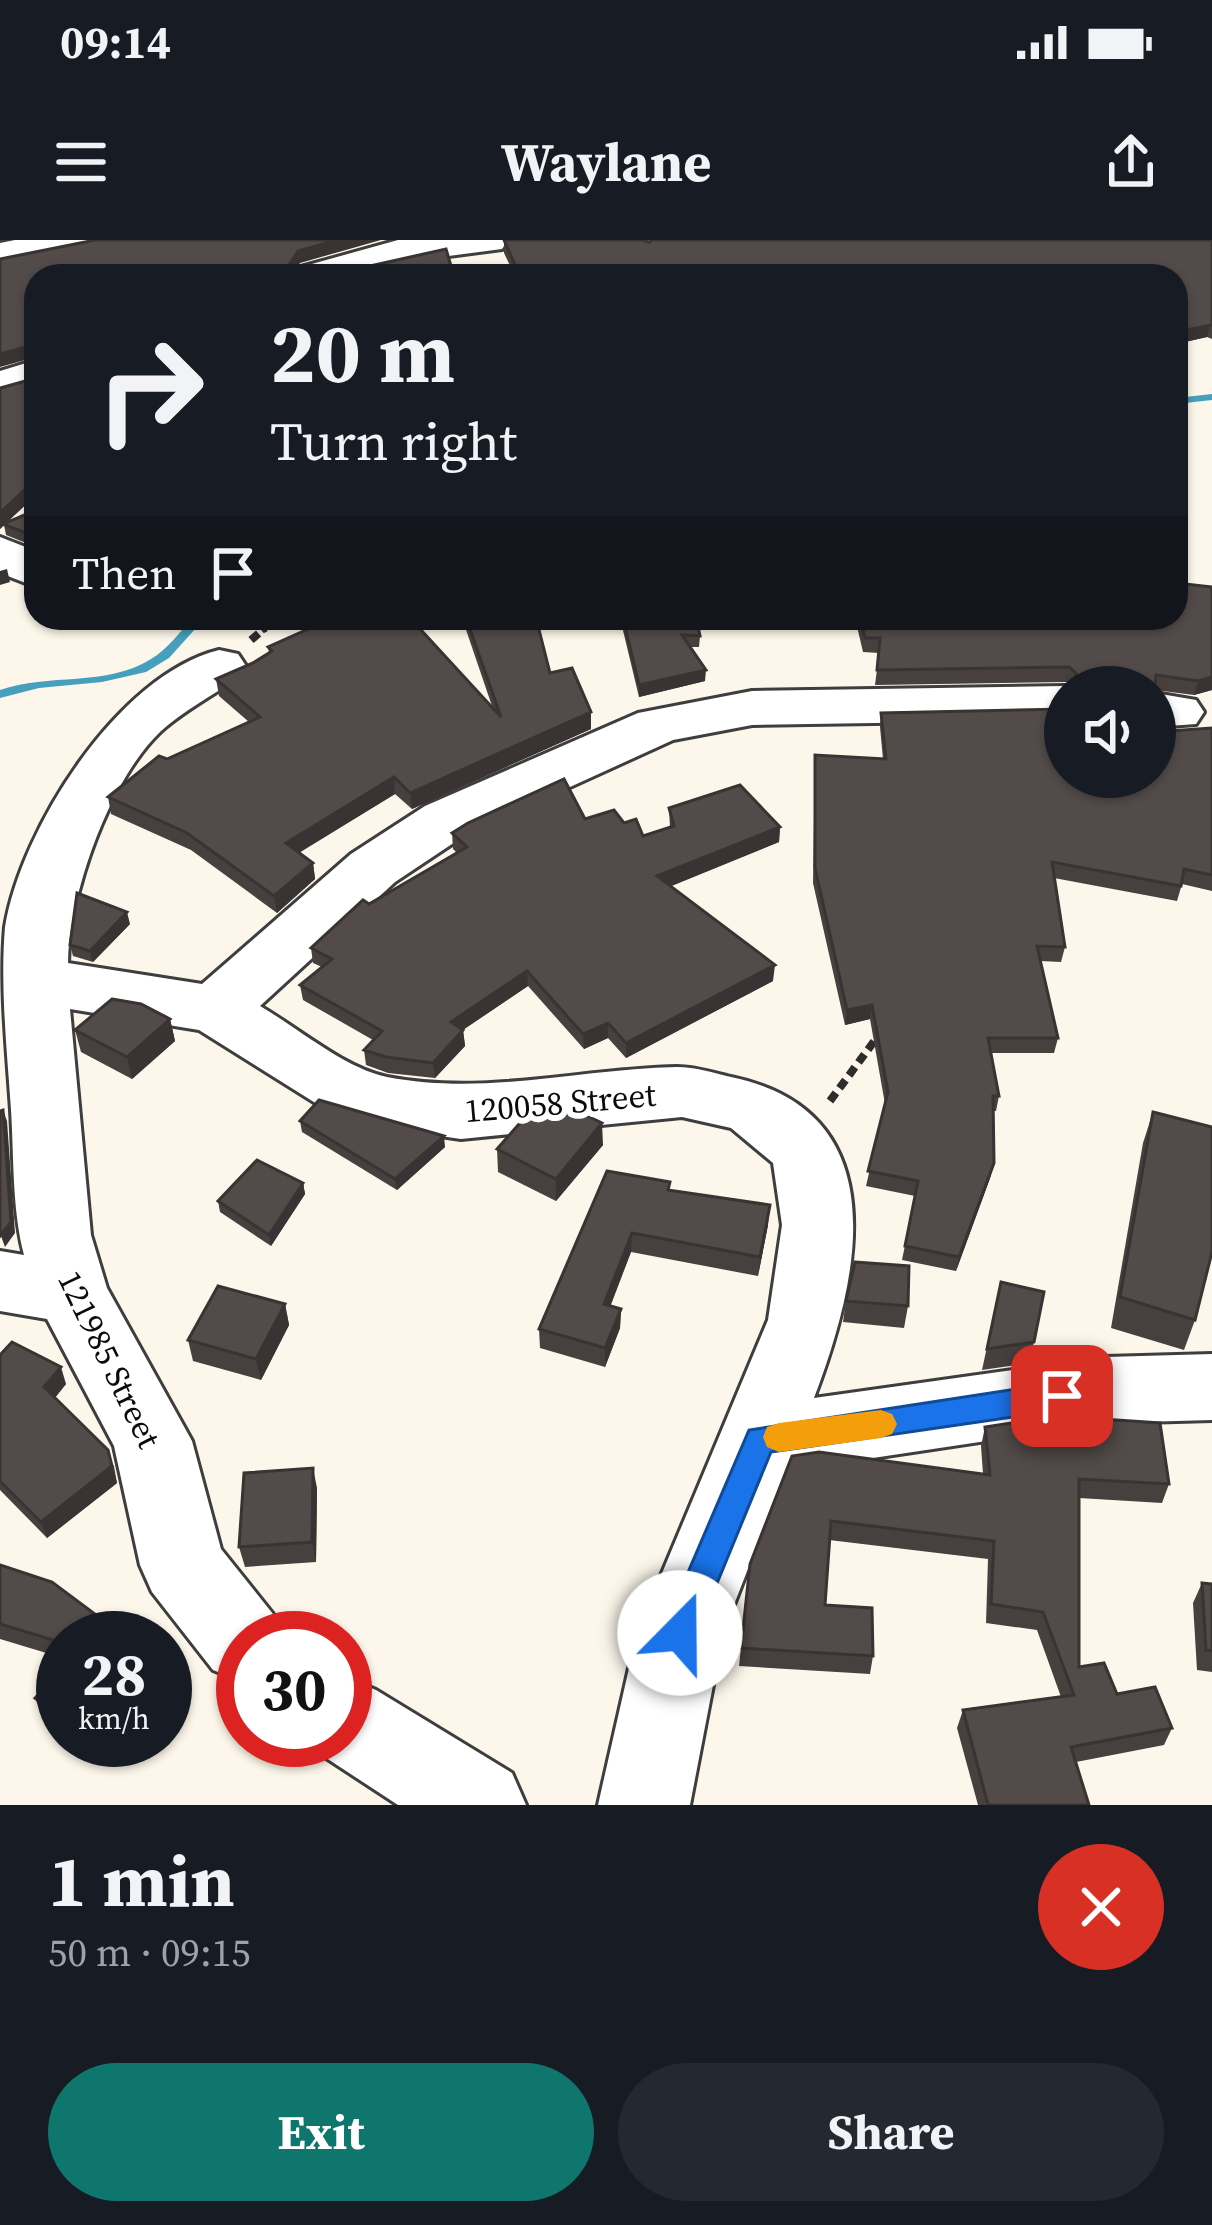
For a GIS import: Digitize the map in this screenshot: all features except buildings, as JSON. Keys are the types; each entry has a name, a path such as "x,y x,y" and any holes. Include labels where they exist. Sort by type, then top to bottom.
{"street":[{"path":"0,255 82,240"},
{"path":"358,264 415,248 488,240"},
{"name":"121985 Street","path":"218,1611 182,1565 171,1501 152,1441 36,1287 55,1235 35,981 37,926 50,881 98,777 140,720 219,666"},
{"path":"215,1010 373,868 446,820 624,737 706,713 752,708 1044,703"},
{"name":"120058 Street","path":"35,981 215,1010 349,1091 385,1102 461,1113 682,1092 752,1107 806,1151"},
{"path":"644,1805 680,1633 806,1320 818,1225 806,1151"},
{"path":"760,1440 1106,1390 1212,1387"},
{"path":"372,1737 480,1805"}],"path":[{"path":"806,1151 829,1103 891,1020"}],"waterway":[{"path":"1188,400 1212,397"},
{"path":"0,694 142,669 165,656 188,630"}],"slow traffic":[{"path":"779,1437 881,1424"}],"route":[{"path":"680,1633 760,1440 1062,1396"}]}
